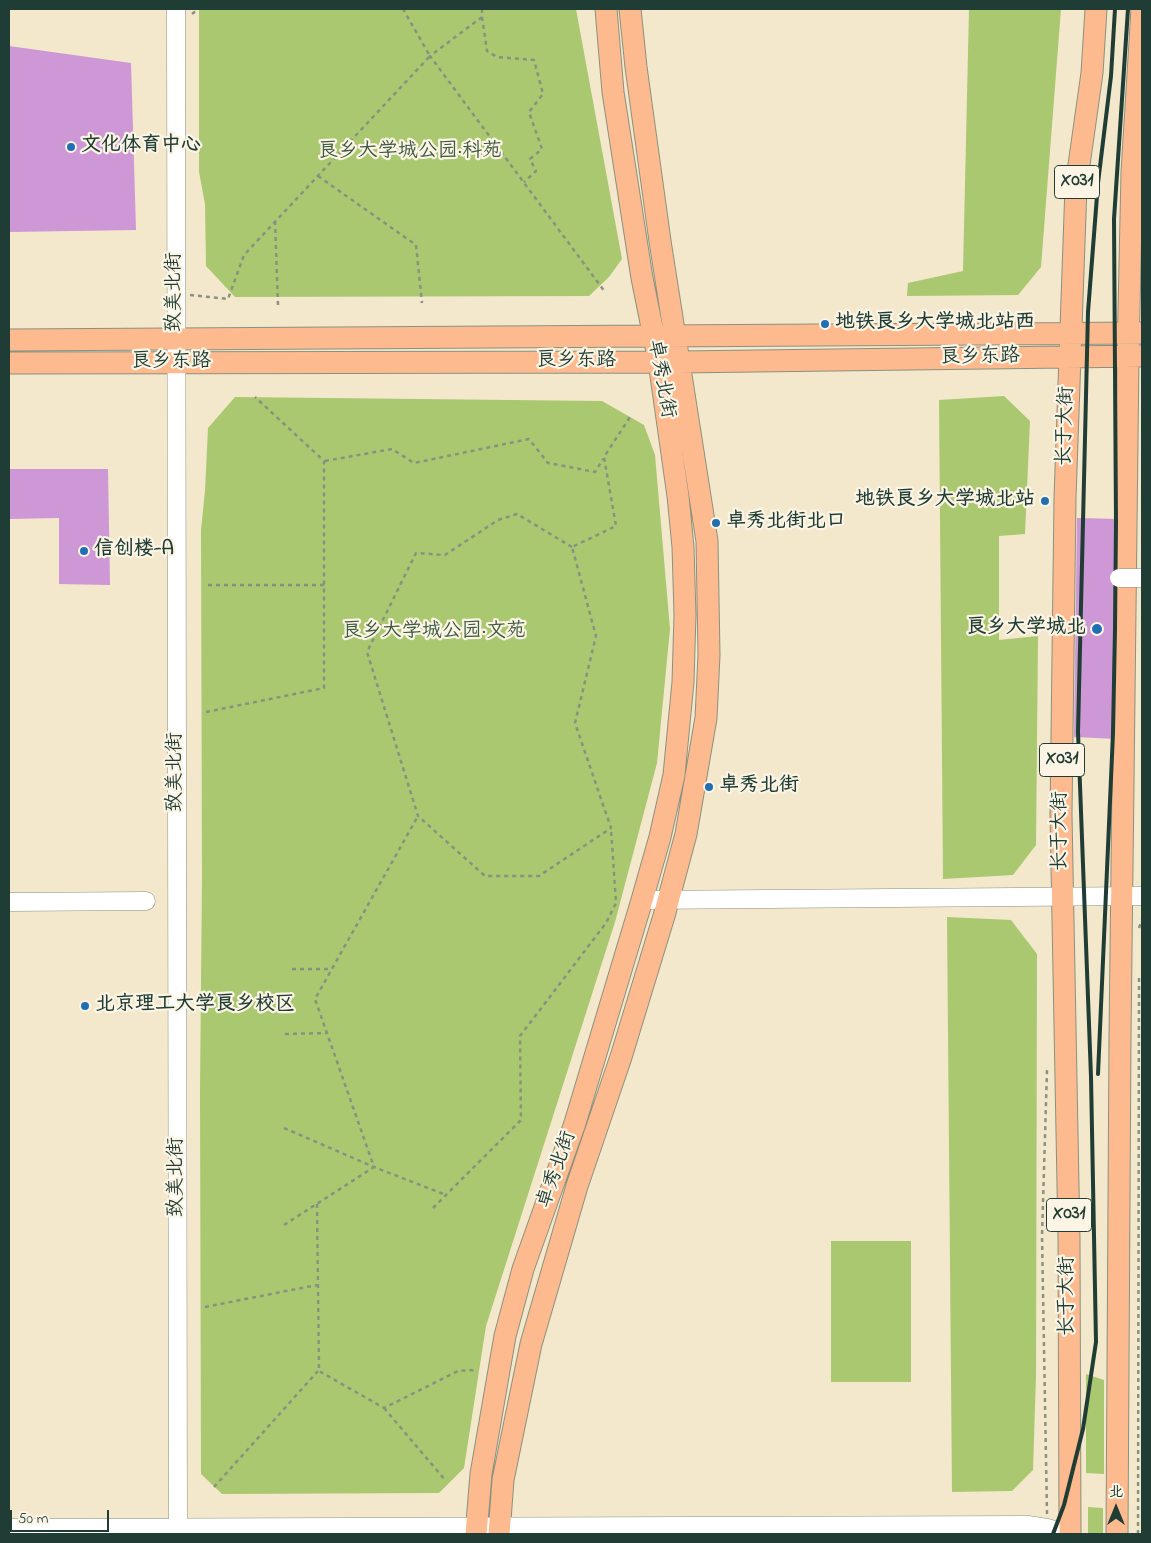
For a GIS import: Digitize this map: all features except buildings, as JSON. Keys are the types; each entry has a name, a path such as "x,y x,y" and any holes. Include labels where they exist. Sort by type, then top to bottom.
{"main road":[{"name":"卓秀北街","path":"606,9 613,92 652,335 669,362"},
{"name":"卓秀北街","path":"476,1531 481,1474 504,1336 523,1269 575,1123 642,900 674,775 683,682 685,634 683,547 669,362 676,336 658,231 630,9"},
{"name":"长于大街","path":"1070,1534 1069,1248 1061,814 1063,625 1069,357 1076,186 1092,73 1096,9"},
{"name":"X031","path":"1117,1534 1120,1047 1132,896 1136,333 1132,172 1142,9"},
{"name":"良乡东路","path":"9,340 1136,333"},
{"name":"良乡东路","path":"9,363 669,362 1135,356"},
{"path":"499,1530 503,1480 531,1344 577,1186 620,1057 668,900 686,834 706,718 709,655 707,541 669,362"}],"street":[{"name":"致美北街","path":"178,1531 176,294 184,11"},
{"path":"1119,578 1142,578"},
{"path":"642,900 1132,896"},
{"path":"9,902 146,901"},
{"path":"9,1528 178,1531 476,1531 1028,1525 1070,1534"}],"path":[{"path":"184,11 198,9"},
{"path":"403,9 430,56 605,292"},
{"path":"482,9 486,51 497,57 534,60 543,94 529,112 542,149 530,159 536,171 524,182"},
{"path":"176,294 228,300 244,254 430,56 482,17"},
{"path":"318,176 416,245 422,302"},
{"path":"275,221 278,305"},
{"path":"206,712 324,688 324,461 255,397"},
{"path":"324,461 392,449 414,464 529,439 548,463 595,472 630,417"},
{"path":"572,547 616,526 604,457"},
{"path":"433,1208 520,1120 520,1036 606,923 616,903 611,828 575,723 596,636 572,547 517,514 498,520 445,555 416,553 367,652 418,816 485,876 539,876 611,828"},
{"path":"208,584 324,585"},
{"path":"374,1168 315,999 418,816"},
{"path":"1139,928 1142,920"},
{"path":"1138,1534 1139,967"},
{"path":"292,969 332,970"},
{"path":"285,1034 327,1033"},
{"name":"长于大街","path":"1048,1062 1042,1236 1048,1528"},
{"path":"284,1128 374,1168 446,1195"},
{"path":"284,1225 374,1168"},
{"path":"214,1487 319,1371 317,1204"},
{"path":"206,1307 317,1285"},
{"path":"384,1408 458,1370 476,1370"},
{"path":"319,1371 384,1408 446,1481"}],"green space":[{"name":"良乡大学城公园·科苑","path":"199,9 576,9 622,259 609,277 589,296 235,297 206,266 205,204 199,172"},
{"path":"969,9 1061,9 1041,267 1018,295 907,296 908,283 963,271"},
{"path":"1004,396 1030,421 1025,534 999,536 999,640 1038,636 1036,845 1013,875 943,879 939,400"},
{"name":"良乡大学城公园·文苑","path":"235,397 602,401 644,425 655,455 670,629 657,763 615,922 486,1326 464,1468 439,1493 222,1494 201,1474 201,530 208,428"},
{"path":"947,917 1011,920 1037,954 1036,1376 1033,1470 1012,1491 952,1492"},
{"path":"831,1241 911,1241 911,1382 831,1382"},
{"path":"1086,1374 1104,1380 1104,1474 1086,1473"},
{"path":"1088,1507 1103,1508 1103,1534 1088,1534"}],"railway":[{"path":"1053,1534 1064,1505 1083,1429 1096,1342 1091,1077 1078,732 1088,312 1098,183 1111,76 1115,9"},
{"path":"1098,1074 1113,733 1115,629 1114,219 1128,9"}],"place":[{"name":"文化体育中心","path":"71,147"},
{"name":"地铁良乡大学城北站西","path":"825,324"},
{"name":"地铁良乡大学城北站","path":"1045,501"},
{"name":"卓秀北街北口","path":"716,523"},
{"name":"信创楼-A","path":"84,551"},
{"name":"良乡大学城北","path":"1097,629"},
{"name":"卓秀北街","path":"709,787"},
{"name":"北京理工大学良乡校区","path":"85,1006"}]}
